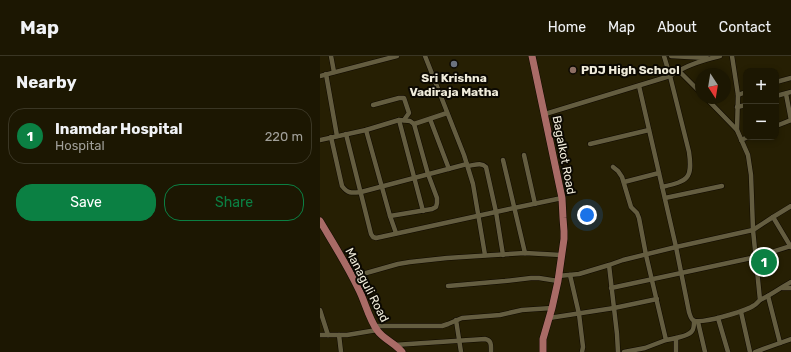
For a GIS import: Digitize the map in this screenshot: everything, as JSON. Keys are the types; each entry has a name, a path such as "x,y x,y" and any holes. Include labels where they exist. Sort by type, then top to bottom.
{"main road":[{"name":"Bagalkot Road","path":"532,56 562,198 564,231 558,278 550,318 543,339 544,352"},
{"name":"Managuli Road","path":"320,221 358,288 376,328 382,336 398,347 402,352"}],"street":[{"path":"331,56 334,72"},
{"path":"320,76 397,56"},
{"path":"425,56 473,184 485,255"},
{"path":"662,187 679,183 686,179 690,171 691,164 664,56"},
{"path":"674,56 711,58"},
{"path":"545,114 670,76 678,70 720,56"},
{"path":"732,56 738,95 737,130"},
{"path":"678,70 695,88"},
{"path":"326,74 337,136"},
{"path":"779,81 791,78"},
{"path":"639,86 691,318 696,321 718,318 741,312 791,282"},
{"path":"738,95 743,93"},
{"path":"779,125 791,120 788,93"},
{"path":"373,105 404,98 409,113 402,120"},
{"path":"712,104 737,130 748,155 751,175 753,230 760,300"},
{"path":"738,108 743,106"},
{"path":"414,124 447,113"},
{"path":"430,119 449,168"},
{"path":"402,120 423,211"},
{"path":"320,140 402,120 410,121 414,124 428,174 437,198 436,207 423,211 390,216"},
{"path":"366,130 396,233"},
{"path":"590,144 649,130"},
{"path":"346,134 371,234 376,238 562,198"},
{"path":"331,137 342,186 348,192 352,193 449,168 483,164 486,168 496,212 503,255"},
{"path":"524,155 535,204"},
{"path":"503,160 525,253"},
{"path":"613,167 622,177 631,207 637,213 639,218 666,340"},
{"path":"624,182 659,173"},
{"path":"664,198 722,186"},
{"path":"448,286 531,278 558,278 570,274 579,274 622,260 753,230 791,206"},
{"path":"611,288 756,257 791,246 773,217"},
{"path":"352,277 410,262 447,258 525,253 561,255"},
{"path":"609,265 618,352"},
{"path":"570,274 579,314 583,347 582,352"},
{"path":"780,288 791,288"},
{"path":"768,296 780,343"},
{"path":"550,318 614,308 657,299"},
{"path":"320,334 347,335 376,328 442,326 470,316 500,315 522,310 552,308"},
{"path":"320,310 328,335"},
{"path":"741,312 750,352"},
{"path":"718,318 728,352"},
{"path":"456,320 461,352"},
{"path":"624,352 645,348 690,333 693,330 696,321"},
{"path":"696,321 705,352"},
{"path":"339,335 342,352"},
{"path":"676,338 676,352"},
{"path":"755,352 770,350 780,343 791,339"},
{"path":"394,345 488,340 490,342 491,352"}],"place":[{"name":"Sri Krishna Vadiraja Matha","path":"454,64"},
{"name":"PDJ High School","path":"573,70"},
{"name":"Inamdar Hospital","path":"764,262"}]}
